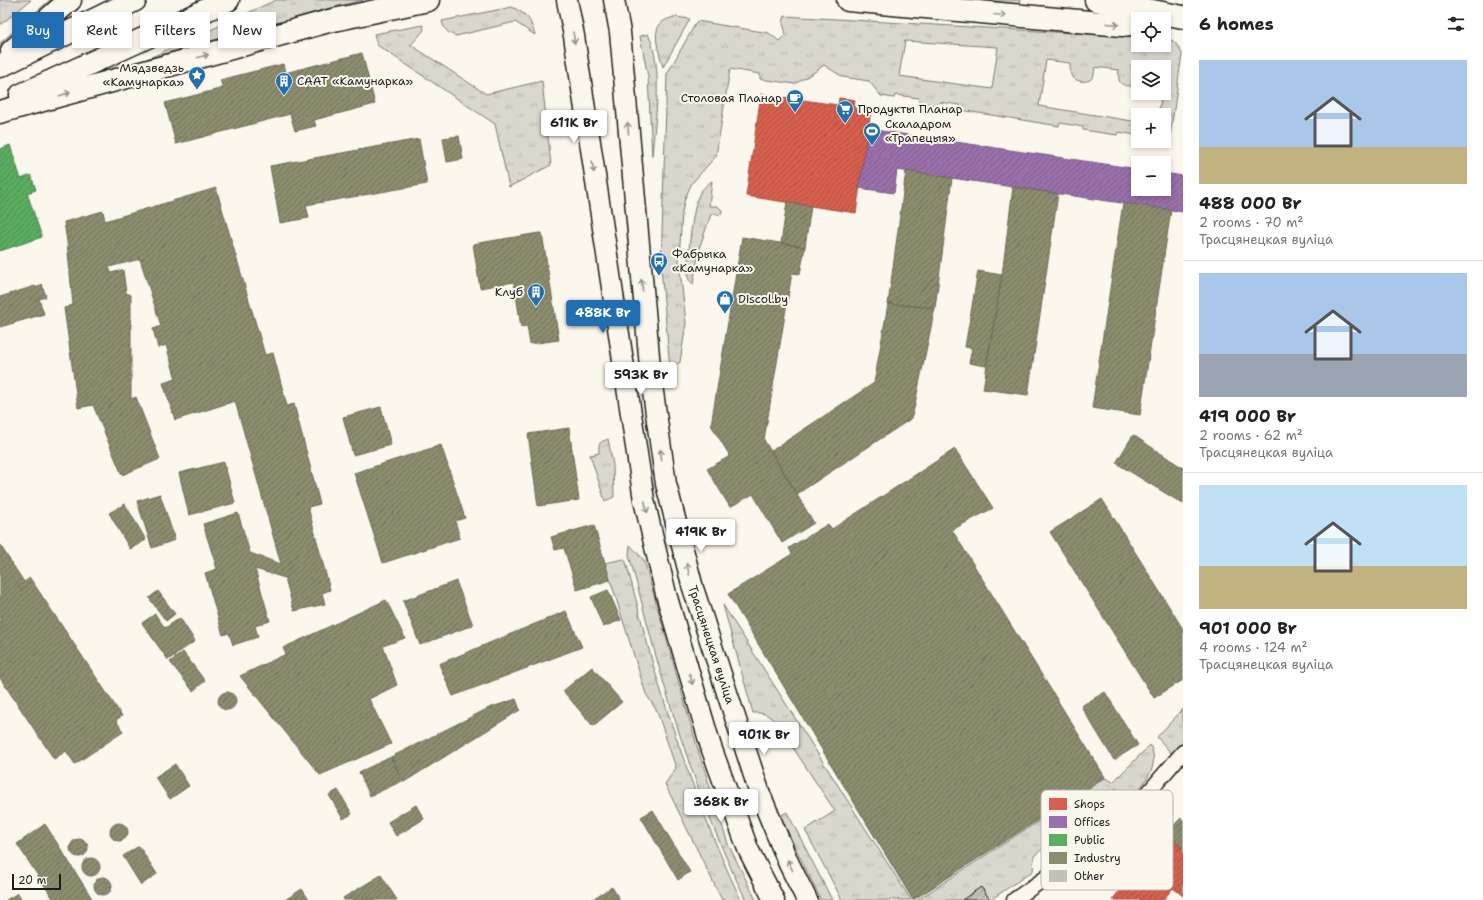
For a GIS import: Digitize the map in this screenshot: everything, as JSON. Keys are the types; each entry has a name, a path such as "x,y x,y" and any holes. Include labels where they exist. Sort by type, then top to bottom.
{"main road":[{"path":"0,62 70,0"},
{"path":"0,66 135,0"},
{"path":"0,105 228,0"},
{"path":"0,112 329,21 428,0"},
{"path":"567,0 574,36 644,500 668,601 711,747 748,848 774,900"},
{"name":"Трасцянецкая вуліца","path":"614,0 620,32 651,378 666,484 693,588 760,794 789,864 807,900"},
{"path":"848,0 1122,25 1131,24"},
{"path":"1096,0 1183,18"},
{"path":"1171,20 1183,18"},
{"path":"626,382 651,378"}],"street":[{"path":"1151,790 1178,757"},
{"path":"1014,900 1041,882"}],"green space":[{"path":"0,0 31,0 16,12 12,12 12,15 0,25"},
{"path":"50,0 59,0 44,12 36,12"},
{"path":"276,0 363,0 276,23 276,12 250,12"},
{"path":"962,0 1020,0 1019,5"},
{"path":"512,7 522,12 528,18 535,35 515,22 456,36 447,31 442,21"},
{"path":"785,16 1131,37 1131,52 1171,52 1171,41 1175,43 1182,54 1171,129 1171,108 1159,108 1161,100 1171,100 1171,60 1131,60 1131,86 1120,82 1119,70 1095,67 1092,78 1087,81 1081,81 1076,80 1072,76 1070,71 1070,63 1046,60 1039,106 1131,121 1131,134 1118,132 1117,135 1083,130 1083,127 1060,123 1059,126 960,110 960,105 939,102 938,106 919,103 919,98 895,95 894,98 881,96 869,81 843,77 824,65 795,84 760,79 760,74 730,69 716,156 692,183 685,198 682,212 679,260 686,323 680,362 670,369 661,267 667,74 697,21 769,33 779,41 786,34 783,23","holes":["905,41 998,47 992,89 899,76"]},
{"path":"676,17 690,19 663,67 657,43 657,29 667,19"},
{"path":"423,25 424,30 411,45 486,94 542,81 551,165 509,187 495,124 377,45 374,34"},
{"path":"218,27 218,40 210,43 210,30"},
{"path":"12,33 12,37 3,44 0,43"},
{"path":"648,34 653,47 657,78 652,156 648,77 640,36"},
{"path":"171,48 191,48 136,64"},
{"path":"712,181 709,206 717,206 722,210 721,215 712,213 710,217 700,246 693,284 689,280 688,264 694,213 699,195"},
{"path":"608,439 613,465 614,497 605,501 590,455 599,453 599,445 601,442"},
{"path":"630,545 644,560 696,743 728,844 756,900 746,900 722,848 700,794 672,712 655,652 629,555"},
{"path":"624,559 659,685 677,740 696,794 741,900 722,900 665,784 676,768 657,711 646,694 605,563"},
{"path":"723,605 911,900 842,900 805,830 835,811 777,724 766,714 753,713"},
{"path":"1183,709 1183,744 1179,749 1171,753 1157,737"},
{"path":"1150,745 1153,753 1152,768 1138,790 1119,790 1116,788 1114,790 1087,790 1105,778 1113,782"},
{"path":"787,812 832,900 821,900 780,816"},
{"path":"1041,820 1041,850 1034,856 1033,871 990,900 917,900"}],"building: Shops":[{"path":"761,94 838,105 839,98 849,99 855,100 854,108 871,110 856,213 746,196"},
{"path":"1173,840 1183,849 1183,896 1173,888"},
{"path":"1120,890 1171,890 1163,900 1112,900"}],"building: Offices":[{"path":"868,129 1131,168 1131,196 1171,196 1171,174 1183,176 1183,212 897,170 894,193 859,188"}],"building: Public":[{"path":"10,145 21,179 31,175 36,190 27,193 42,237 0,251 0,149"}],"building: Industry":[{"name":"СААТ «Камунарка»","path":"362,53 375,104 314,120 316,126 295,131 290,114 176,144 165,103 223,88 220,80 283,64 285,73"},
{"path":"459,136 463,159 447,162 443,138"},
{"path":"419,139 427,184 306,205 309,218 280,223 270,166"},
{"path":"906,171 952,178 935,308 888,304"},
{"path":"1013,187 1058,194 1028,395 983,389 1002,275"},
{"path":"216,188 265,355 273,353 287,406 294,404 320,504 308,507 330,590 322,593 325,604 294,611 285,578 255,569 270,621 255,626 258,637 233,645 229,633 223,635 205,573 217,569 203,524 238,513 250,553 281,564 235,401 175,420 163,383 176,379 166,345 158,348 153,329 161,326 140,259 109,267 111,273 123,270 126,293 131,295 131,399 136,397 160,459 122,475 93,405 78,408 64,308 73,305 64,222 103,211 105,221"},
{"path":"787,202 811,206 805,247 781,243"},
{"path":"1123,203 1171,210 1140,415 1092,408"},
{"name":"Клуб","path":"542,233 559,340 530,344 527,326 521,327 514,282 480,288 473,244"},
{"path":"742,237 805,247 800,274 792,273 764,440 814,523 782,543 753,494 730,507 707,469 730,456 711,425"},
{"path":"978,271 1002,275 986,366 969,363 972,348 965,347"},
{"path":"42,284 46,297 39,299 44,314 0,327 0,297 35,286 36,288"},
{"path":"888,304 935,308 912,418 797,494 771,451 874,383"},
{"path":"381,407 391,445 353,455 343,417"},
{"path":"569,428 579,500 538,506 528,434"},
{"path":"1133,435 1183,468 1183,504 1116,463"},
{"path":"441,445 465,518 455,521 460,538 383,563 354,473"},
{"path":"955,449 993,508 952,530 1105,777 1085,790 1041,790 1041,818 913,900 728,594 792,554 789,548 828,524 832,529"},
{"path":"224,462 235,503 189,515 179,473"},
{"path":"160,494 175,540 152,548 137,501"},
{"path":"1102,499 1183,629 1183,680 1154,698 1050,532"},
{"path":"125,504 146,540 130,549 109,513"},
{"path":"594,525 610,580 577,590 564,548 555,550 551,537"},
{"path":"0,545 24,582 30,578 122,716 116,720 123,732 75,764 66,751 54,759 0,678"},
{"path":"456,581 473,625 420,645 403,601"},
{"path":"608,590 621,620 603,627 591,597"},
{"path":"158,591 175,614 166,621 149,598"},
{"path":"386,600 405,638 383,646 397,685 369,699 391,744 320,775 240,676 286,654 283,648"},
{"path":"566,611 582,647 453,696 439,664"},
{"path":"155,614 165,628 180,618 195,641 168,660 142,623"},
{"path":"183,652 205,681 193,691 170,662"},
{"path":"592,667 622,702 593,726 563,691"},
{"path":"227,692 233,695 236,701 233,707 227,710 221,707 218,701 221,695"},
{"path":"1105,692 1138,745 1114,760 1081,706"},
{"path":"516,699 520,710 404,782 391,757 489,708"},
{"path":"391,757 402,781 370,796 359,772"},
{"path":"175,764 189,786 170,799 155,777"},
{"path":"338,790 352,814 343,819 329,795"},
{"path":"416,805 424,819 396,836 388,822"},
{"path":"653,810 690,872 678,880 641,817"},
{"path":"1181,818 1183,820 1183,849 1173,840 1173,826"},
{"path":"115,823 123,823 128,828 126,839 123,841 115,841 110,836 110,828"},
{"path":"45,824 93,900 54,900 17,844"},
{"path":"75,839 83,839 88,844 86,855 83,857 75,857 70,852 70,844"},
{"path":"139,846 157,874 141,885 123,856"},
{"path":"87,858 95,858 100,863 98,874 95,876 87,876 82,871 82,863"},
{"path":"381,875 397,900 344,900 343,898"},
{"path":"99,877 107,877 112,882 110,893 107,895 99,895 94,890 94,882"},
{"path":"612,887 620,900 591,900"},
{"path":"302,889 309,900 285,900"},
{"path":"18,893 22,900 6,900"}],"building: Other":[{"path":"981,887 989,898 986,900 962,900"}],"place":[{"name":"Мядзведзь «Камунарка»","path":"197,90"},
{"name":"СААТ «Камунарка»","path":"284,96"},
{"name":"Столовая Планар","path":"795,113"},
{"name":"Продукты Планар","path":"845,124"},
{"name":"Скаладром «Трапецыя»","path":"872,146"},
{"name":"Фабрыка «Камунарка»","path":"659,276"},
{"name":"Клуб","path":"536,307"},
{"name":"Discol.by","path":"725,314"}]}
